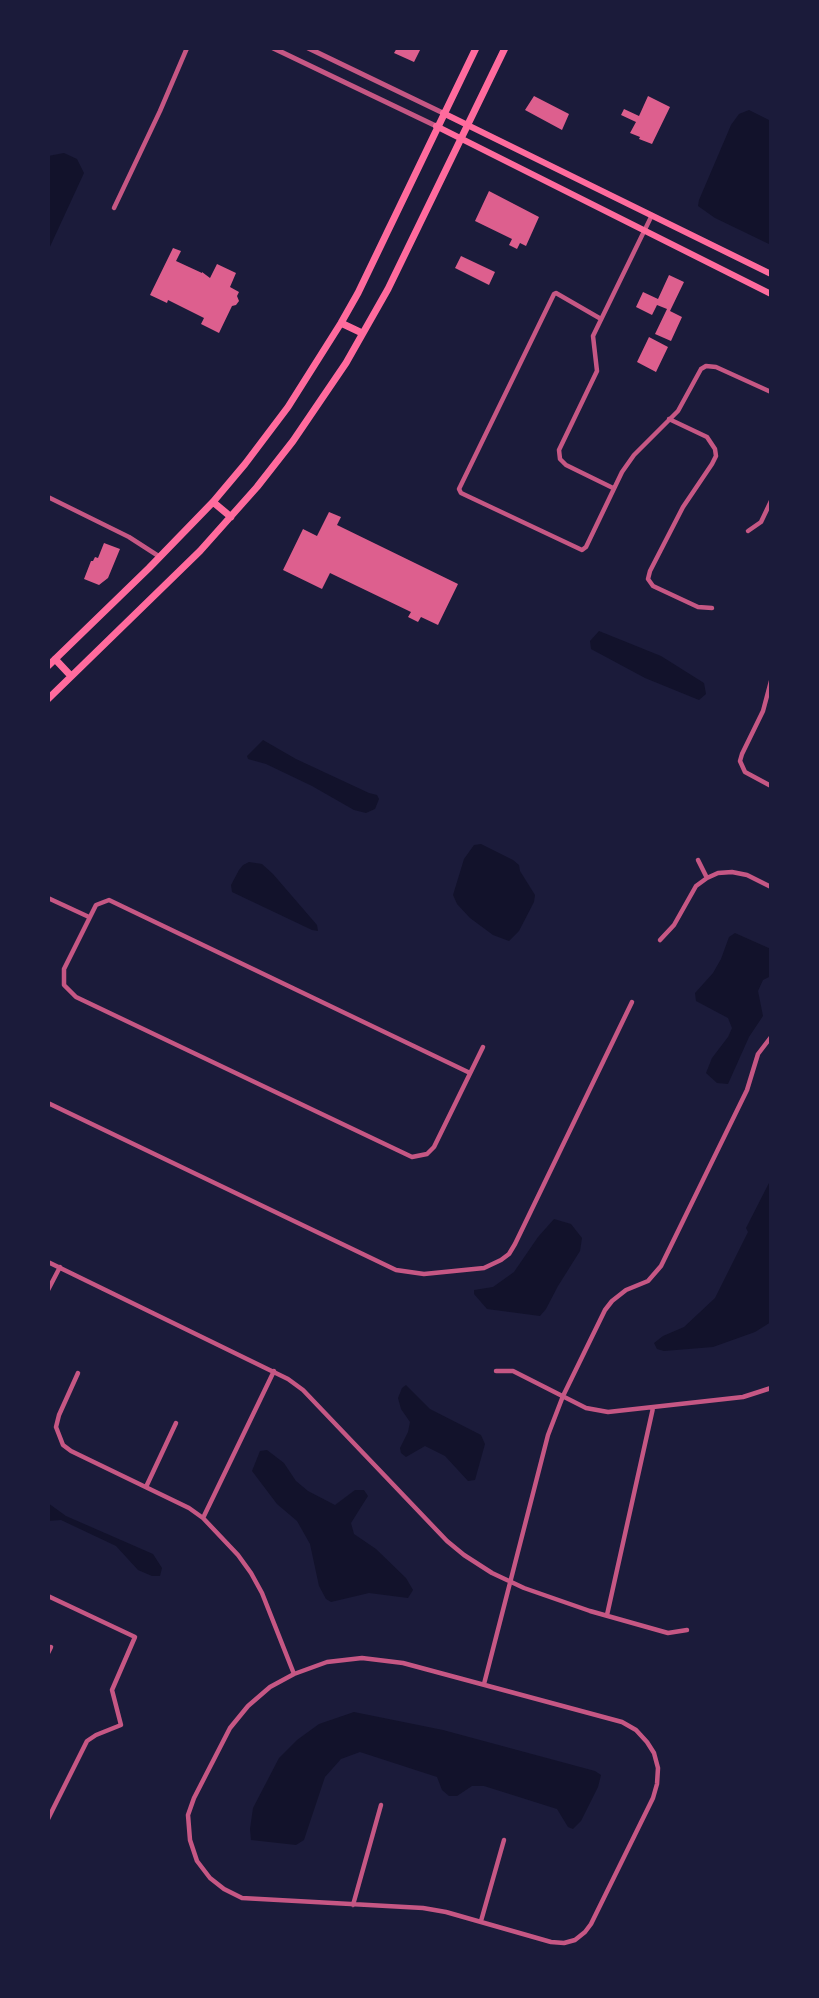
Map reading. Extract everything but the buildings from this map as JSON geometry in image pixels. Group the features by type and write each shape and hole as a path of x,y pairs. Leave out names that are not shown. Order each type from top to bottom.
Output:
{"main road":[{"path":"48,666 213,502 276,424 341,323 371,266 436,126 476,48"},
{"path":"48,699 161,591 231,517 293,441 346,363 409,248 505,48"},
{"path":"443,113 771,274"},
{"path":"436,126 771,294"},
{"path":"341,323 362,333"},
{"path":"213,502 231,517"},
{"path":"55,659 72,676"}],"street":[{"path":"114,208 187,48"},
{"path":"273,48 436,126"},
{"path":"308,48 443,113"},
{"path":"613,488 566,465 560,459 559,450 597,371 593,336 652,215"},
{"path":"601,319 556,293 554,294 459,489 461,493 582,550 613,488 634,455 678,411 701,369 706,366 716,367 771,392"},
{"path":"669,419 707,437 715,449 716,456 683,507 648,579 653,586 698,607 712,608"},
{"path":"48,498 129,537 160,557"},
{"path":"748,531 761,522 771,501"},
{"path":"771,681 763,711 740,761 745,772 771,786"},
{"path":"698,860 707,878"},
{"path":"660,939 674,925 696,886 707,878 718,873 747,875 771,887"},
{"path":"48,898 89,917"},
{"path":"470,1072 109,900 99,902 89,917 64,969 64,985 76,996 405,1155 427,1154 434,1147 483,1047"},
{"path":"48,1103 396,1270 424,1274 466,1270 493,1265 509,1254 632,1002"},
{"path":"484,1684 548,1435 563,1396 605,1310 620,1294 648,1281 662,1266 747,1090 758,1054 771,1037"},
{"path":"48,1262 274,1371 303,1390 447,1541 492,1573 525,1588 668,1633 687,1629"},
{"path":"48,1290 60,1268"},
{"path":"203,1518 274,1371"},
{"path":"496,1371 513,1371 586,1408 599,1411 653,1408 743,1397 771,1388"},
{"path":"78,1373 56,1427 63,1445 71,1452 189,1508 203,1518 238,1555 251,1573 294,1674"},
{"path":"607,1615 653,1408"},
{"path":"146,1487 176,1423"},
{"path":"48,1596 135,1637 112,1690 121,1725 87,1741 48,1819"},
{"path":"48,1653 51,1647"},
{"path":"362,1658 404,1664 622,1722 636,1730 654,1754 658,1768 657,1784 653,1798 591,1924 575,1940 551,1942 446,1912 423,1908 242,1898 224,1889 210,1878 197,1861 190,1840 188,1815 198,1788 230,1728 248,1706 270,1687 294,1674 327,1662 362,1658"},
{"path":"353,1905 381,1805"},
{"path":"481,1922 504,1840"}],"shaded area":[{"path":"749,110 771,121 771,245 715,218 698,206 731,125 739,114"},
{"path":"64,153 77,159 84,173 48,251 48,156"},
{"path":"599,631 661,656 704,683 706,694 699,700 645,678 591,649 590,641"},
{"path":"263,740 296,759 377,795 379,799 375,809 366,813 354,810 312,786 266,764 248,759 247,756"},
{"path":"481,844 519,865 520,871 535,895 534,902 519,931 509,941 493,935 470,918 457,904 453,895 464,859 474,845"},
{"path":"249,862 262,864 273,874 317,925 318,931 232,892 231,885 239,870"},
{"path":"735,933 771,949 771,976 763,980 758,991 763,1016 749,1037 728,1084 717,1083 706,1073 712,1058 732,1028 728,1018 696,1001 695,993 713,973 729,937"},
{"path":"771,1179 771,1322 755,1332 713,1347 664,1351 657,1349 654,1343 663,1336 684,1327 715,1298"},
{"path":"554,1219 571,1224 582,1238 580,1251 546,1309 540,1316 487,1309 474,1294 474,1290 493,1287 514,1272 538,1237"},
{"path":"406,1385 430,1409 481,1435 485,1444 475,1480 468,1481 445,1456 425,1446 406,1457 401,1453 400,1448 410,1422 401,1409 398,1398 402,1388"},
{"path":"267,1450 284,1463 296,1481 308,1491 335,1505 355,1490 364,1490 368,1496 351,1523 354,1534 376,1549 406,1578 413,1590 408,1598 369,1593 331,1602 326,1599 319,1586 310,1544 297,1521 277,1504 252,1471 260,1451"},
{"path":"48,1503 66,1516 153,1554 162,1568 160,1576 152,1576 138,1570 116,1546 61,1520 48,1521"},
{"path":"354,1712 443,1730 595,1771 601,1775 598,1787 581,1821 573,1829 568,1827 557,1809 484,1786 472,1786 457,1796 449,1796 442,1790 437,1777 360,1752 341,1759 325,1777 304,1840 296,1845 251,1840 253,1808 279,1758 297,1740 319,1724"}]}
